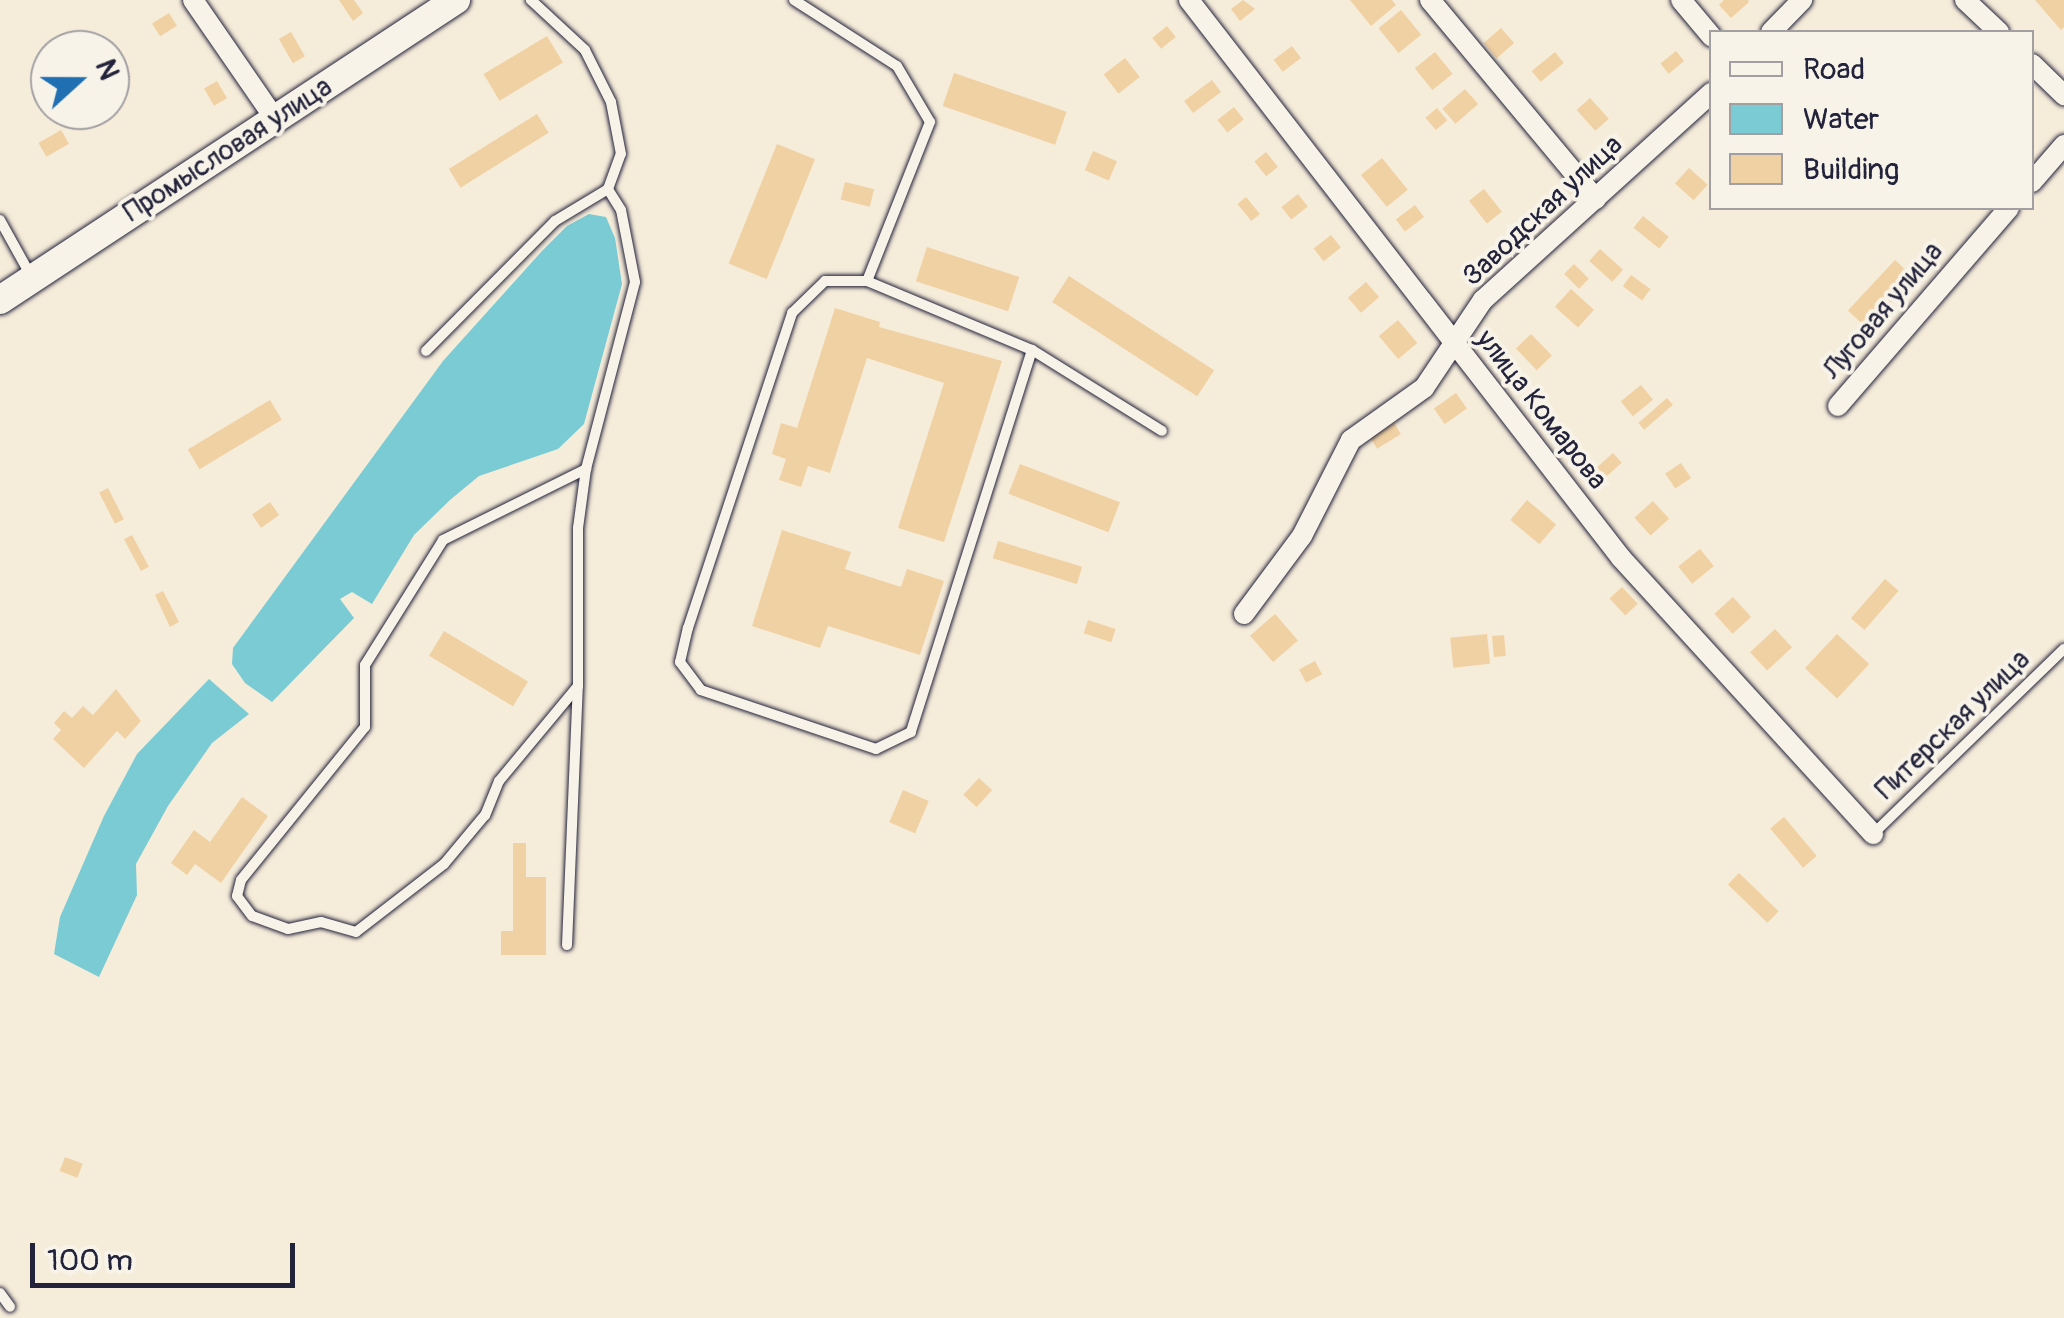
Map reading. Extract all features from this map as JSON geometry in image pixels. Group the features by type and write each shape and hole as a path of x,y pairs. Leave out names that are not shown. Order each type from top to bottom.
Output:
{"main road":[{"name":"Промысловая улица","path":"0,300 456,0"}],"street":[{"path":"193,0 275,119"},
{"name":"улица Комарова","path":"1190,0 1621,558 1873,834"},
{"path":"1430,0 1596,199"},
{"path":"1682,0 1709,34"},
{"path":"1773,30 1802,0"},
{"path":"1965,0 1997,30"},
{"path":"2034,66 2064,95"},
{"name":"Заводская улица","path":"1244,614 1302,536 1351,440 1424,388 1452,340 1483,300 1709,95"},
{"path":"2034,180 2064,145"},
{"name":"Луговая улица","path":"1838,406 2007,210"}],"lane":[{"path":"426,351 554,221 608,189 621,154 611,102 584,50 532,0"},
{"path":"794,0 897,66 930,122 867,280"},
{"path":"567,945 578,686 578,528 586,469 635,282 621,210 608,189"},
{"path":"0,220 33,279"},
{"path":"1032,350 911,732 876,749 701,690 680,662 688,628 792,313 825,281 867,280 1032,350 1162,432"},
{"path":"578,686 499,781 485,814 444,864 356,932 321,922 288,930 252,916 237,896 241,880 365,727 364,665 442,540 586,469"},
{"name":"Питерская улица","path":"1873,834 2064,648"},
{"path":"0,1293 10,1307"}],"water":[{"path":"589,214 606,217 615,238 622,284 584,424 558,449 479,476 450,500 414,535 372,604 352,592 340,599 354,618 272,702 245,683 232,664 233,648 443,361 542,251 567,226"},
{"path":"209,679 249,714 212,743 168,806 136,864 137,895 99,977 54,954 60,917 104,816 137,754"}],"building":[{"path":"339,0 354,0 363,13 353,21"},
{"path":"1243,0 1255,9 1240,21 1231,9"},
{"path":"1350,0 1392,0 1396,5 1371,26"},
{"path":"1724,0 1749,2 1731,18 1719,5"},
{"path":"2035,0 2064,0 2061,30"},
{"path":"1401,10 1421,35 1399,53 1378,28"},
{"path":"169,13 177,26 160,36 152,24"},
{"path":"1167,26 1176,37 1161,49 1152,38"},
{"path":"1501,28 1514,43 1497,58 1484,43"},
{"path":"291,32 305,56 293,63 279,39"},
{"path":"547,36 563,63 500,101 484,74"},
{"path":"1292,46 1301,58 1283,72 1274,60"},
{"path":"1676,51 1684,61 1669,74 1660,64"},
{"path":"1435,52 1453,74 1432,90 1415,68"},
{"path":"1555,52 1564,63 1540,82 1532,71"},
{"path":"1125,58 1140,77 1118,94 1104,75"},
{"path":"954,73 1067,112 1055,145 943,106"},
{"path":"1212,80 1221,92 1193,113 1184,101"},
{"path":"217,81 227,98 214,106 204,88"},
{"path":"1465,89 1478,104 1455,124 1442,109"},
{"path":"1590,98 1609,119 1595,131 1577,110"},
{"path":"1234,107 1244,120 1227,133 1217,120"},
{"path":"1437,108 1447,120 1436,130 1426,118"},
{"path":"537,114 549,133 460,188 449,169"},
{"path":"61,130 69,144 46,157 38,143"},
{"path":"777,144 815,159 767,279 729,264"},
{"path":"1093,151 1117,161 1109,180 1085,170"},
{"path":"1266,152 1278,167 1266,176 1254,161"},
{"path":"1382,158 1408,190 1387,207 1361,175"},
{"path":"1689,168 1708,185 1694,200 1675,184"},
{"path":"845,182 874,189 870,207 841,199"},
{"path":"1484,189 1502,212 1487,224 1469,201"},
{"path":"1298,194 1308,207 1291,220 1281,207"},
{"path":"1246,197 1260,214 1251,221 1237,204"},
{"path":"1415,205 1424,217 1405,231 1396,219"},
{"path":"1643,216 1669,237 1659,248 1634,228"},
{"path":"1331,235 1341,248 1324,261 1314,249"},
{"path":"927,247 1019,277 1008,311 916,281"},
{"path":"1600,249 1623,270 1612,282 1589,261"},
{"path":"1895,260 1914,278 1867,328 1848,310"},
{"path":"1574,264 1589,279 1579,289 1564,274"},
{"path":"1631,275 1650,289 1642,300 1623,286"},
{"path":"1069,276 1214,370 1197,396 1052,302"},
{"path":"1366,282 1379,297 1361,313 1348,298"},
{"path":"1571,289 1594,310 1578,328 1555,307"},
{"path":"835,308 880,322 879,327 1002,361 944,542 898,528 944,383 867,358 830,473 808,466 801,487 779,480 786,459 772,454 781,423 797,428"},
{"path":"1398,320 1417,343 1398,359 1379,336"},
{"path":"1531,334 1552,356 1537,370 1516,349"},
{"path":"1641,385 1653,400 1633,416 1621,401"},
{"path":"1456,393 1467,409 1445,424 1434,408"},
{"path":"1667,398 1673,405 1644,430 1638,423"},
{"path":"270,400 282,420 200,469 188,449"},
{"path":"1394,423 1401,434 1377,449 1370,438"},
{"path":"1613,453 1622,463 1599,483 1591,473"},
{"path":"1681,463 1691,478 1675,489 1665,474"},
{"path":"1020,464 1120,502 1108,532 1009,494"},
{"path":"108,488 124,519 115,524 99,493"},
{"path":"1527,500 1556,524 1539,544 1510,520"},
{"path":"1653,501 1669,519 1650,536 1634,518"},
{"path":"270,502 279,515 261,528 252,515"},
{"path":"782,530 851,552 845,569 901,587 907,569 944,581 920,655 828,626 820,648 752,626"},
{"path":"132,535 149,567 141,571 124,539"},
{"path":"998,541 1082,567 1077,584 993,558"},
{"path":"1700,549 1714,566 1692,584 1678,567"},
{"path":"1885,579 1899,591 1864,630 1851,618"},
{"path":"1622,587 1638,604 1625,615 1610,599"},
{"path":"163,591 179,622 170,627 155,595"},
{"path":"1733,597 1751,617 1732,634 1714,614"},
{"path":"1275,614 1298,640 1273,662 1250,636"},
{"path":"1088,620 1116,629 1111,642 1084,633"},
{"path":"1775,629 1792,647 1767,670 1750,652"},
{"path":"444,631 528,681 513,706 429,656"},
{"path":"1487,634 1490,664 1453,668 1450,638"},
{"path":"1837,634 1869,664 1837,698 1805,668"},
{"path":"1504,635 1506,656 1494,657 1492,636"},
{"path":"1315,661 1322,674 1306,683 1299,669"},
{"path":"116,689 141,721 125,739 117,731 84,768 53,739 61,730 54,723 64,711 72,718 83,706 93,715"},
{"path":"979,778 992,790 976,807 963,795"},
{"path":"903,790 929,801 915,833 889,822"},
{"path":"242,797 268,816 221,883 195,864 187,875 171,863 194,830 210,842"},
{"path":"1784,817 1817,856 1803,868 1770,829"},
{"path":"513,843 526,843 526,877 546,877 546,955 501,955 501,931 513,931"},
{"path":"1739,873 1779,911 1767,923 1728,885"},
{"path":"65,1157 83,1164 77,1178 60,1171"}]}
